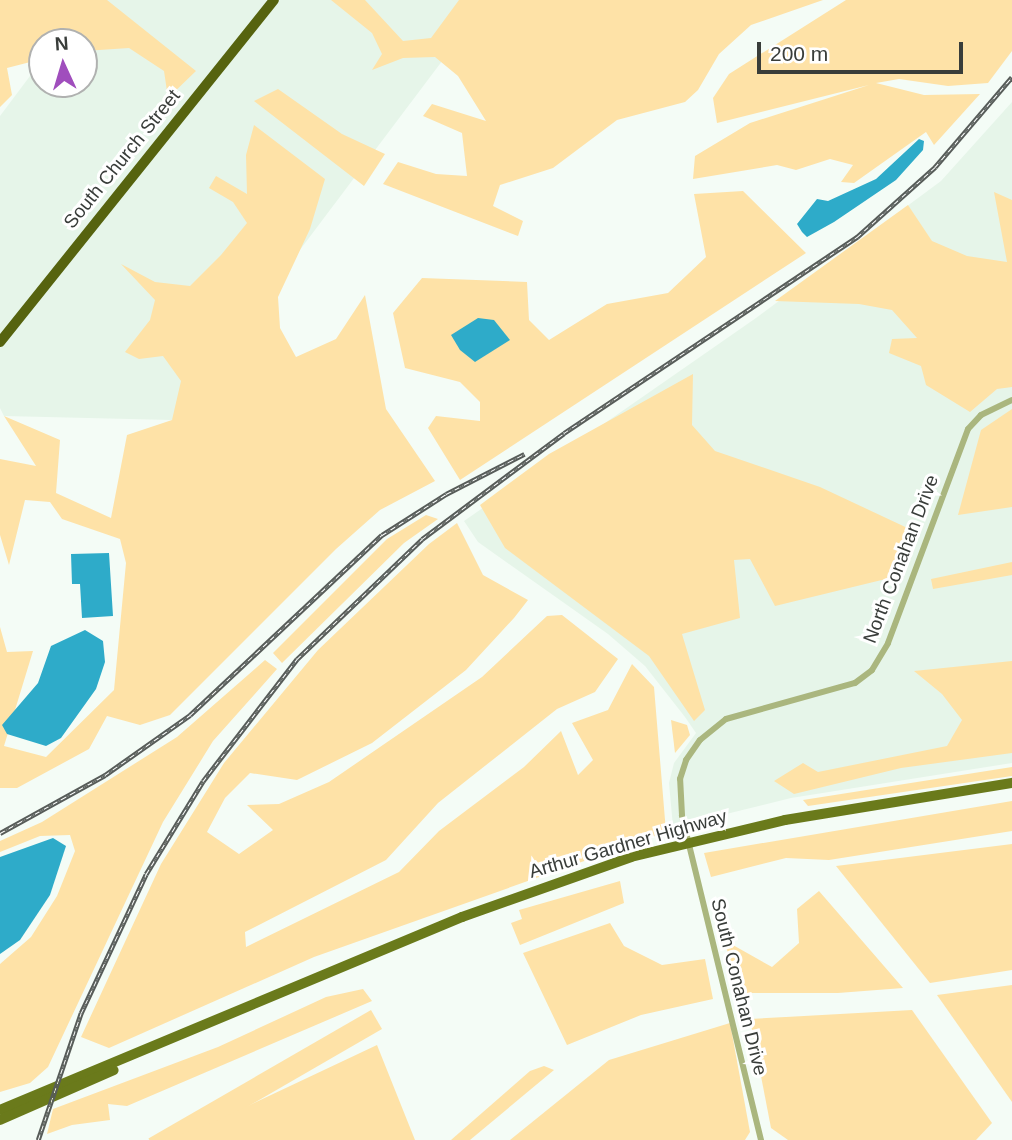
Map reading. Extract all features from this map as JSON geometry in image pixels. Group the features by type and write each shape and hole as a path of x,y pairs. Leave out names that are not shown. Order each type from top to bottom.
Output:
{"highway":[{"name":"South Church Street","path":"0,342 274,0"}],"main road":[{"name":"Arthur Gardner Highway","path":"0,1110 509,898 688,841 893,800 1012,783"},
{"name":"Arthur Gardner Highway","path":"0,1120 270,998"}],"street":[{"name":"North Conahan Drive","path":"688,841 680,779 686,760 700,740 726,719 855,683 872,670 888,643 968,429 981,415 1012,400"},
{"name":"South Conahan Drive","path":"688,841 761,1140"}],"shaded area":[{"path":"0,0 107,0 196,71 168,98 164,71 129,48 98,50 98,28 28,28 28,63 7,68 12,95 0,107"},
{"path":"94,0 488,0 172,420 4,416 0,408 0,116 28,79 28,98 98,98 98,28 87,28"},
{"path":"331,0 365,0 403,41 431,38 459,0 823,0 751,25 719,54 698,90 685,102 617,120 553,168 500,185 493,206 523,221 518,236 383,184 398,162 436,174 467,176 462,133 423,116 432,104 486,121 458,76 435,57 403,58 372,70 382,54 372,33"},
{"path":"846,0 1012,0 1012,51 988,83 948,86 899,79 876,83 924,95 980,94 934,145 926,132 854,183 841,182 853,165 830,159 796,170 777,165 693,179 695,156 750,123 869,85 717,123 713,98 729,74"},
{"path":"278,89 342,134 385,154 364,186 254,101"},
{"path":"1012,102 1012,763 791,798 673,827 669,783 674,763 696,733 645,666 608,634 478,542 464,521 756,318 941,181"},
{"path":"254,125 325,179 310,229 278,297 280,328 296,357 336,339 365,295 386,409 435,481 380,510 336,549 170,715 140,725 107,716 89,749 17,788 0,788 0,627 7,652 33,651 4,746 46,757 114,690 126,563 120,539 62,519 50,502 25,500 9,565 0,535 0,459 36,466 4,416 60,440 56,493 111,518 127,435 172,420 181,381 163,356 139,359 125,352 150,320 155,300 121,264 155,282 190,286 221,255 247,223 233,202 209,188 216,176 247,194 246,155"},
{"path":"743,191 806,253 460,480 428,428 436,416 480,421 480,402 460,382 405,368 393,313 422,278 527,282 529,320 549,340 607,304 668,293 706,257 694,194"},
{"path":"994,192 1012,200 1012,387 997,389 970,412 926,385 921,366 889,353 892,339 917,338 892,310 859,304 775,301 908,205 932,241 967,256 1007,262"},
{"path":"693,374 692,425 715,451 820,487 916,532 894,577 775,606 750,559 734,560 740,618 682,634 705,710 694,721 649,656 505,548 480,505 549,454"},
{"path":"1012,409 1012,507 958,515 981,430"},
{"path":"426,515 438,519 404,543 282,663 273,653 387,539"},
{"path":"457,523 483,575 528,600 514,618 466,670 372,743 297,780 250,773 225,798 207,832 239,854 273,830 247,805 279,804 329,782 482,677 547,616 562,615 618,659 595,692 557,709 438,803 386,860 245,932 246,947 399,872 439,831 524,767 561,731 578,775 593,760 572,723 608,710 632,664 654,687 666,832 314,957 109,1048 81,1037 161,864 224,763 318,650 429,544"},
{"path":"1012,562 1012,575 933,589 931,579"},
{"path":"265,660 277,669 213,741 163,822 48,1067 30,1083 0,1092 0,964 31,937 57,896 75,851 70,835 40,836 0,852 0,841 42,822 177,737"},
{"path":"1012,661 1012,753 901,768 794,794 774,781 803,763 818,772 947,746 962,720 942,694 914,671"},
{"path":"671,720 687,725 690,735 675,753"},
{"path":"1012,767 1012,776 808,806 803,800"},
{"path":"1012,801 1012,831 829,860 786,858 711,877 704,853"},
{"path":"1012,844 1012,970 930,983 836,866"},
{"path":"620,881 624,903 520,945 511,923 522,919 519,910"},
{"path":"819,891 903,988 838,993 740,993 724,940 772,967 799,943 797,909"},
{"path":"610,923 624,946 662,965 705,959 713,999 641,1015 567,1045 523,953"},
{"path":"1012,985 1012,1102 937,995"},
{"path":"363,989 372,1001 127,1106 108,1104 110,1120 72,1125 47,1134 53,1109 218,1047 326,997"},
{"path":"371,1010 382,1029 190,1140 148,1138"},
{"path":"912,1010 992,1123 976,1140 788,1140 771,1128 750,1019"},
{"path":"730,1023 750,1132 745,1140 510,1140 609,1060"},
{"path":"377,1045 415,1140 165,1140 207,1125"},
{"path":"544,1066 554,1070 470,1140 451,1140 530,1071"}],"water":[{"path":"919,139 924,141 923,150 896,180 807,237 802,232 797,224 817,199 828,201 876,179"},
{"path":"478,318 494,320 510,340 475,362 460,350 451,335"},
{"path":"109,553 113,616 82,618 80,584 72,584 71,554"},
{"path":"85,630 103,641 105,662 96,689 61,738 46,746 7,734 2,725 38,683 51,646"},
{"path":"53,838 66,846 50,895 20,940 0,954 0,857"}],"railway":[{"path":"38,1140 81,1013 146,874 203,781 297,659 422,539 564,433 857,237 935,167 1012,77"},
{"path":"0,833 105,775 190,715 382,535 446,494 524,454"}]}
